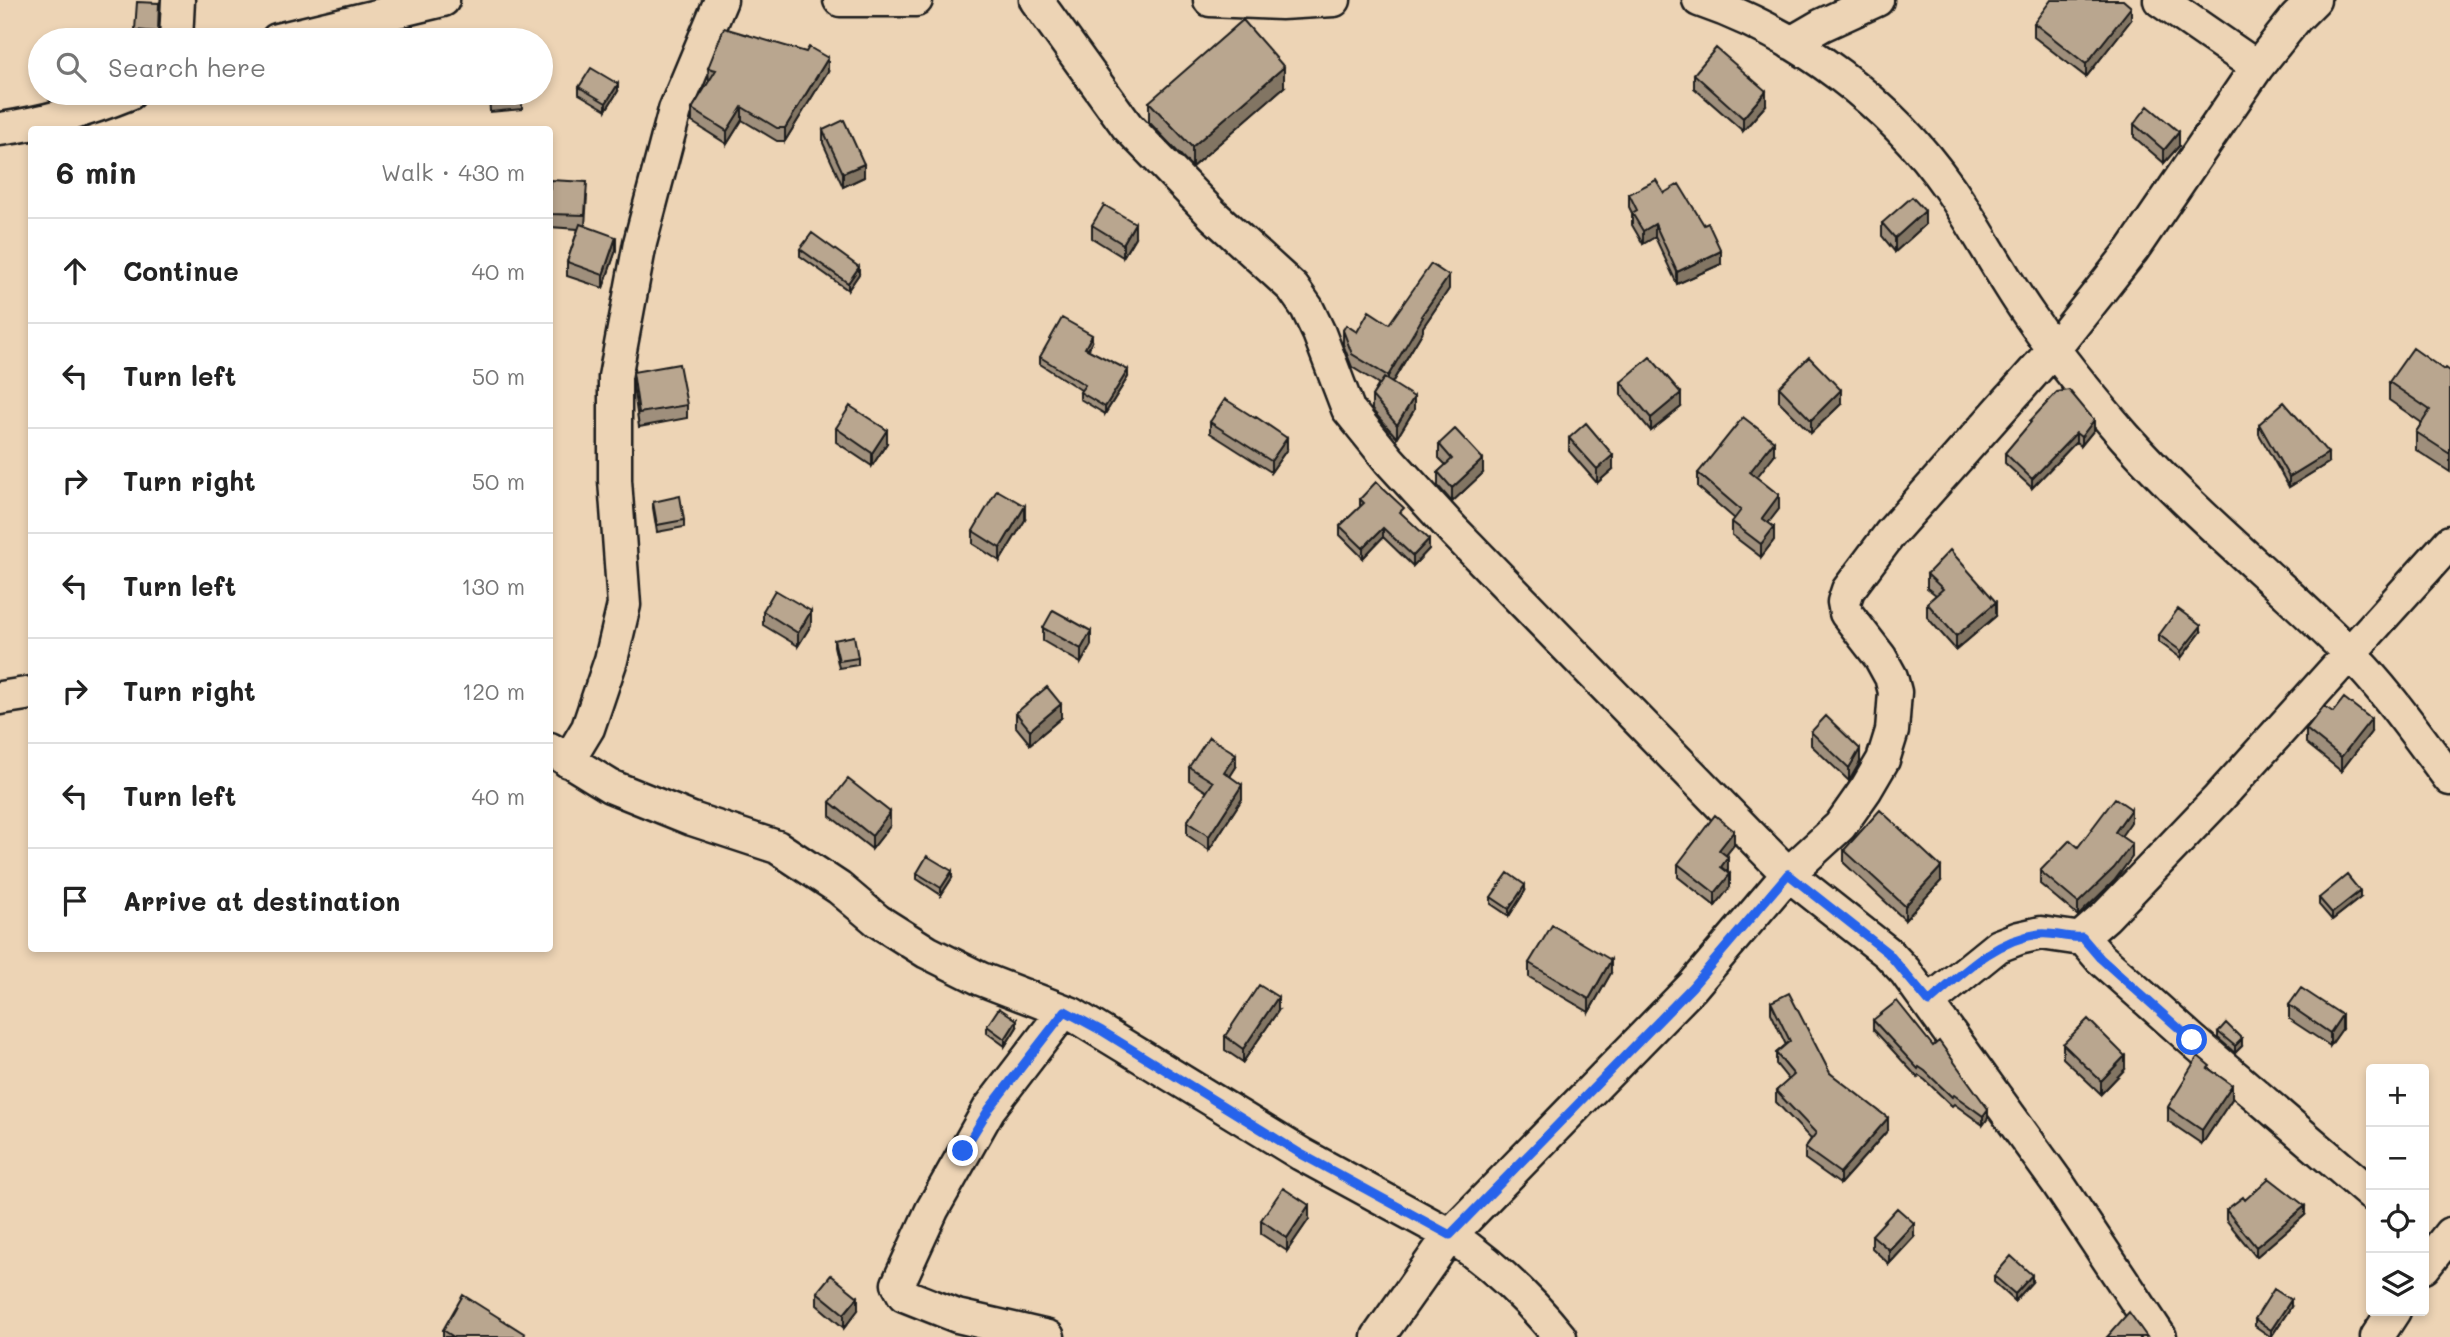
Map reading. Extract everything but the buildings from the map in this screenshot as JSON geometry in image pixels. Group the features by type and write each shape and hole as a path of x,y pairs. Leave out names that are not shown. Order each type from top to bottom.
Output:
{"street":[{"path":"177,28 178,0"},
{"path":"327,28 443,0"},
{"path":"721,0 675,110 640,243 615,377 615,480 624,604 611,660 588,728 559,755 610,786 692,819 777,847 832,883 878,921 926,952 981,979 1065,1011 1102,1031 1301,1154 1473,1250 1532,1303 1560,1337"},
{"path":"840,0 916,0"},
{"path":"1036,0 1127,126 1213,215 1293,288 1307,307 1319,333 1348,409 1389,460 1463,540 1788,874 1888,953 1929,1002 2057,1182 2160,1337"},
{"path":"1210,0 1281,3 1334,0"},
{"path":"1699,0 1761,26 1823,62 1860,91 1908,137 1950,189 2028,314 2125,437 2182,496 2349,653 2411,725 2450,779"},
{"path":"1791,43 1877,0"},
{"path":"2160,0 2257,67"},
{"path":"1378,1337 1450,1235 1692,987 1788,874 1840,826 1866,789 1882,760 1892,731 1895,692 1891,677 1880,657 1846,613 1844,602 1848,590 1890,534 2054,349 2133,249 2257,67 2314,0"},
{"path":"0,129 67,123 105,105"},
{"path":"1929,1002 1998,946 2042,933 2082,937 2106,916 2218,799 2450,542"},
{"path":"0,698 28,694"},
{"path":"2082,937 2100,958 2192,1040 2366,1190"},
{"path":"1048,1337 957,1316 904,1295 898,1284 932,1210 989,1109 1065,1011"},
{"path":"2377,1337 2391,1316"}],"route":[{"path":"963,1151 989,1109 1065,1011 1301,1154 1450,1235 1692,987 1788,874 1888,953 1929,1002 1998,946 2042,933 2056,933 2082,937 2100,958 2192,1040"}]}
